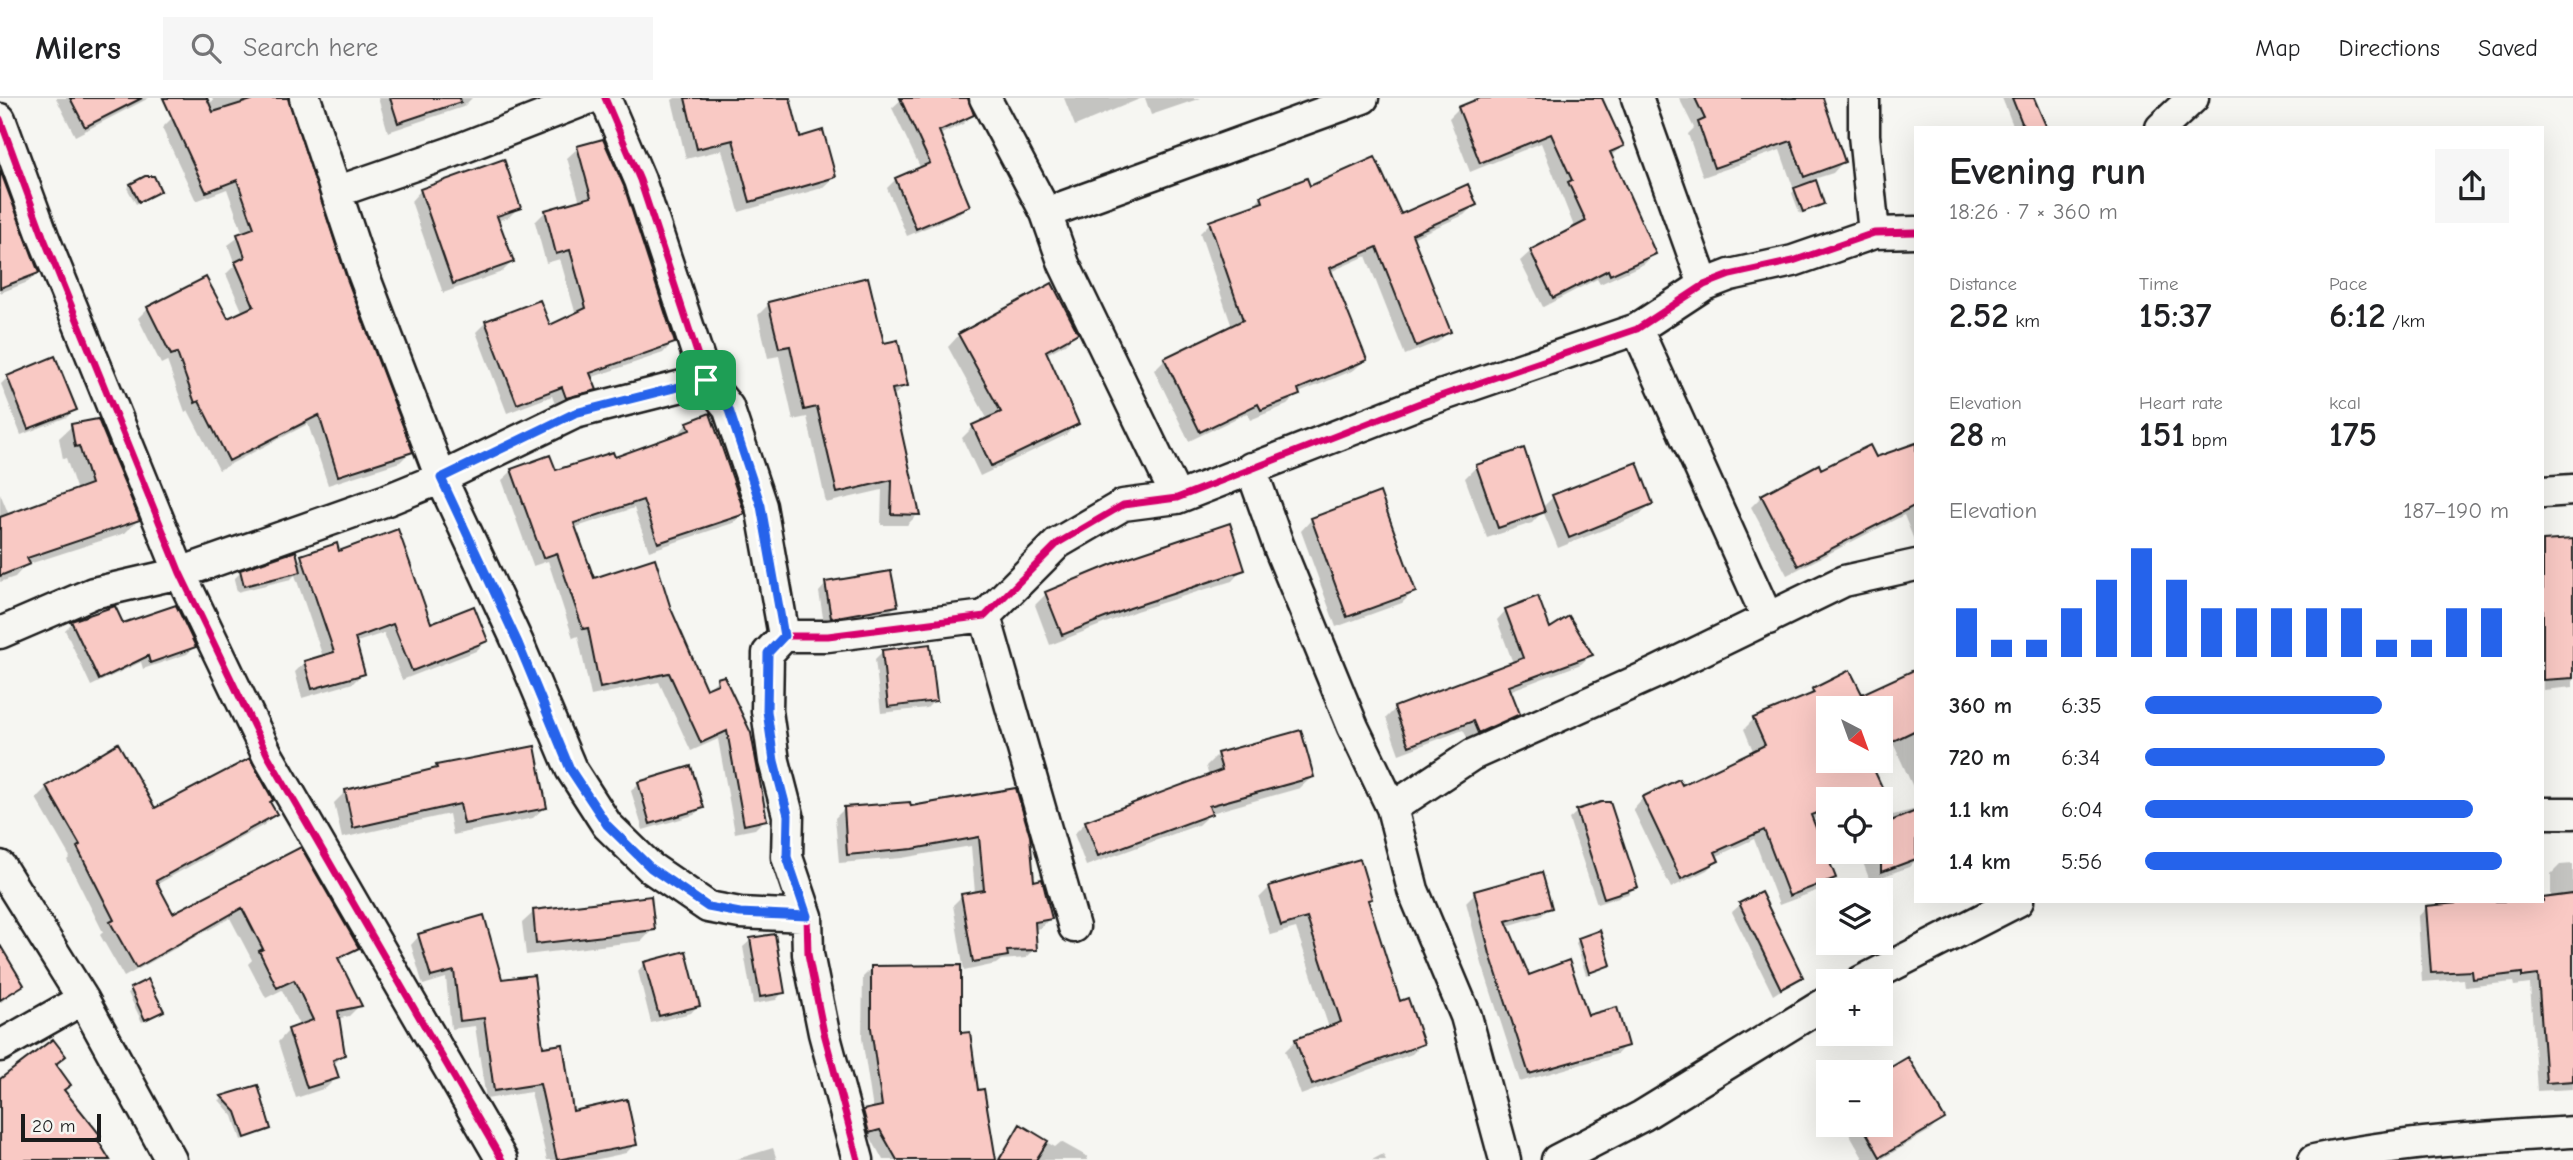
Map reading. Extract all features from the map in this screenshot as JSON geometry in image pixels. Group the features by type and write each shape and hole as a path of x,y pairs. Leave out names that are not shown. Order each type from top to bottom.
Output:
{"street":[{"path":"305,98 336,192 441,478 518,643 570,769 607,825 651,868 708,907 740,913 807,916"},
{"path":"336,192 452,152 590,98"},
{"path":"605,98 640,180 706,380 728,407 761,506 784,636"},
{"path":"985,98 1046,212 1064,264 1177,498"},
{"path":"1046,212 1299,109 1363,98"},
{"path":"1637,98 1704,285"},
{"path":"1864,98 1864,135 1874,233"},
{"path":"2163,126 2193,98"},
{"path":"0,119 43,236 180,573 268,756 502,1160"},
{"path":"858,1160 824,1033 808,954 807,916 787,857 788,815 774,761 767,711 768,653 784,636 828,636 985,616 1058,542 1123,505 1177,498 1420,403 1637,329 1704,285 1793,261 1874,233 1914,232"},
{"path":"1637,329 1768,619"},
{"path":"0,634 93,593 180,573 441,478 575,413 706,380"},
{"path":"1251,468 1279,547 1353,727 1392,808 1413,890 1466,1016 1505,1160"},
{"path":"2544,492 2573,490"},
{"path":"1392,808 1472,755 1768,619 1844,581 1914,565"},
{"path":"985,616 1074,927"},
{"path":"2544,813 2573,813"},
{"path":"0,866 83,999 171,1160"},
{"path":"1885,969 2014,903"},
{"path":"0,1046 83,999"},
{"path":"1557,1160 1642,1116 1816,1010"},
{"path":"2314,1160 2368,1150 2573,1132"}],"building":[{"path":"70,98 142,98 85,127"},
{"path":"163,98 207,98 213,112 258,98 288,98 347,279 413,452 338,476 319,415 229,461 199,401 195,403 177,353 171,355 147,307 206,277 228,318 254,306 235,262 245,257 237,234 254,228 237,180 206,192"},
{"path":"390,98 460,98 461,102 398,123"},
{"path":"685,98 790,98 800,137 823,130 836,177 750,202 733,140 697,149"},
{"path":"900,98 968,98 974,115 939,131 970,206 916,229 895,178 930,163"},
{"path":"1480,98 1602,98 1624,146 1610,152 1656,254 1610,275 1608,270 1553,298 1530,250 1586,221 1568,182 1572,180 1551,134 1480,163 1458,107"},
{"path":"1695,98 1823,98 1845,162 1804,177 1791,141 1714,168 1698,122 1705,119"},
{"path":"2012,98 2034,98 2046,126 2023,126"},
{"path":"603,139 624,186 675,343 590,373 597,390 566,398 562,387 517,404 485,321 540,300 550,325 586,308 570,250 556,254 545,210 591,197 577,146"},
{"path":"1375,157 1401,214 1468,184 1477,205 1412,234 1451,332 1416,346 1377,247 1330,268 1367,360 1298,389 1300,395 1261,410 1258,404 1200,432 1164,358 1243,320 1209,221 1263,202 1261,196 1307,178 1310,186"},
{"path":"504,159 521,208 497,216 514,262 453,284 420,189"},
{"path":"0,170 39,273 0,288"},
{"path":"145,176 154,176 161,191 139,202 130,184"},
{"path":"1816,180 1824,204 1803,212 1794,188"},
{"path":"868,277 884,343 898,340 908,386 892,389 920,515 891,514 892,480 837,493 817,407 804,410 790,346 779,348 768,302"},
{"path":"1052,283 1078,333 1046,351 1079,424 991,466 972,425 1001,412 958,334"},
{"path":"55,356 77,410 28,429 7,376"},
{"path":"710,413 745,514 658,543 643,500 574,523 594,578 655,558 671,609 706,689 718,684 717,678 724,676 751,733 767,820 744,825 727,731 701,743 669,673 600,688 588,628 583,629 557,553 543,558 511,469 550,455 556,470 613,452 615,457 690,430 687,422"},
{"path":"98,419 140,520 27,558 30,564 0,576 0,517 91,484 79,446 75,447 71,424"},
{"path":"1914,444 1914,506 1798,566 1761,495 1819,464 1821,469 1870,445 1876,457"},
{"path":"1524,448 1545,512 1498,528 1476,465"},
{"path":"1637,462 1653,504 1569,538 1552,495"},
{"path":"1380,492 1416,592 1347,617 1311,518"},
{"path":"1230,523 1245,570 1130,608 1062,635 1045,592 1129,557"},
{"path":"398,529 431,623 474,606 488,641 412,671 393,624 355,638 365,674 312,689 304,661 334,652 301,555 337,543 339,551"},
{"path":"2573,539 2573,678 2544,680 2544,541"},
{"path":"296,551 301,572 244,586 240,570"},
{"path":"891,571 898,606 831,618 825,582"},
{"path":"1538,596 1550,628 1569,616 1593,655 1509,686 1520,714 1478,733 1473,721 1409,746 1394,707 1523,658 1505,609"},
{"path":"176,605 196,647 150,663 148,656 99,680 71,621 115,606 123,623"},
{"path":"930,644 937,701 888,707 882,650"},
{"path":"1850,670 1862,694 1914,670 1914,731 1894,741 1894,696 1816,696 1816,774 1876,774 1882,787 1816,787 1816,813 1811,815 1816,828 1816,864 1830,864 1836,878 1816,878 1816,886 1789,896 1764,830 1715,852 1719,861 1681,879 1642,797 1679,779 1682,785 1765,745 1753,718 1814,693 1812,689"},
{"path":"1301,730 1314,777 1209,806 1212,814 1098,856 1085,821 1222,770 1217,753"},
{"path":"118,743 155,808 250,758 273,800 270,802 277,814 156,881 173,913 301,847 359,948 338,958 362,1006 338,1011 345,1055 333,1060 339,1078 307,1088 288,1029 313,1020 294,980 277,988 259,951 263,949 242,908 136,968 110,922 114,920 77,847 80,845 46,786"},
{"path":"535,746 547,808 464,824 460,804 353,828 345,790 437,768 436,765"},
{"path":"691,766 704,808 650,824 638,782"},
{"path":"1016,788 1030,836 1034,881 1042,879 1052,919 1035,922 1037,950 1007,951 1008,956 973,962 961,894 984,890 979,837 913,849 847,855 844,807 910,802 911,806"},
{"path":"1610,802 1638,887 1604,898 1576,810"},
{"path":"1914,812 1914,860 1881,872 1881,864 1893,864 1893,820"},
{"path":"1360,859 1372,899 1368,900 1400,1001 1408,998 1424,1044 1312,1085 1295,1039 1341,1022 1307,918 1281,926 1269,886"},
{"path":"1542,872 1552,908 1506,921 1529,975 1569,960 1588,1015 1617,1007 1628,1046 1529,1074 1490,954 1474,891"},
{"path":"1761,892 1803,977 1781,989 1739,903"},
{"path":"2573,894 2573,1081 2546,1083 2538,975 2522,977 2522,973 2473,979 2472,971 2431,973 2426,906 2457,903 2544,903 2544,898"},
{"path":"651,896 655,930 536,944 533,910"},
{"path":"484,915 502,979 534,975 543,1047 563,1044 573,1111 627,1099 637,1145 557,1160 540,1084 494,1091 484,1018 460,1021 454,971 431,977 418,934"},
{"path":"1600,930 1611,965 1589,973 1578,938"},
{"path":"775,934 785,993 760,997 750,938"},
{"path":"0,945 24,985 0,1000"},
{"path":"686,951 700,1006 659,1016 644,962"},
{"path":"961,965 961,1033 970,1032 978,1090 984,1089 996,1160 897,1160 880,1130 869,1133 863,1110 882,1106 871,1028 871,966"},
{"path":"148,979 164,1011 145,1020 130,988"},
{"path":"53,1039 66,1056 56,1064 71,1085 64,1090 101,1136 97,1139 110,1160 0,1160 0,1079"},
{"path":"1908,1057 1945,1119 1880,1157 1869,1137 1893,1137 1893,1066"},
{"path":"258,1085 271,1129 245,1138 236,1112 221,1096"},
{"path":"1020,1124 1048,1141 1036,1160 999,1160"}],"cycle path":[{"path":"605,98 640,180 706,380 728,407 761,506 784,636 768,653 767,711 774,761 788,815 787,857 807,916 808,954 824,1033 858,1160"},
{"path":"0,119 43,236 180,573 268,756 502,1160"},
{"path":"784,636 828,636 985,616 1058,543 1123,505 1177,498 1420,403 1637,329 1704,285 1730,275 1793,261 1874,233 1914,232"}],"route":[{"path":"706,380 728,407 761,506 784,636 768,653 767,711 774,761 788,815 787,857 807,916 740,913 708,907 651,868 607,825 570,769 518,643 441,478 575,413 706,380"}]}
